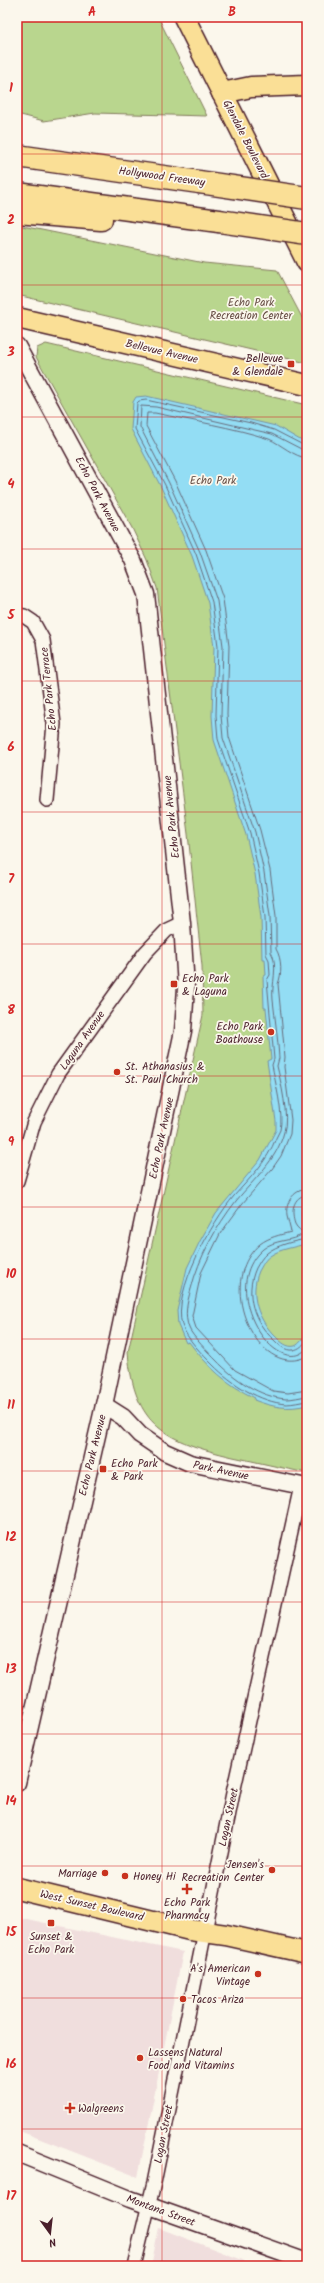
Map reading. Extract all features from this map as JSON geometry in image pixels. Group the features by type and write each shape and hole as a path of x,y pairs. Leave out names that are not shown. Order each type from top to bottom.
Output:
{"highway":[{"name":"Hollywood Freeway","path":"17,156 307,198"},
{"path":"199,182 307,188"},
{"path":"17,194 307,234"},
{"path":"17,212 112,220 219,221"}],"main road":[{"name":"Glendale Boulevard","path":"184,17 307,262"},
{"path":"222,93 251,87 307,85"},
{"name":"Bellevue Avenue","path":"17,318 307,385"},
{"name":"West Sunset Boulevard","path":"17,1888 205,1933 226,1935 307,1953"}],"street":[{"name":"Echo Park Avenue","path":"17,346 133,560 146,594 182,923 186,988 183,1031 104,1405 17,1783"},
{"name":"Echo Park Terrace","path":"17,615 24,616 33,622 43,640 54,724 47,800"},
{"name":"Laguna Avenue","path":"17,1181 34,1122 58,1074 145,953 167,930 182,923"},
{"name":"Park Avenue","path":"104,1405 123,1417 140,1435 165,1452 190,1464 304,1487"},
{"name":"Logan Street","path":"134,2266 205,1933 304,1487"},
{"name":"Montana Street","path":"17,2153 148,2206 307,2262"}],"shaded area":[{"path":"17,1917 183,1952 138,2177 17,2130"},
{"path":"159,2228 258,2266 151,2266"}],"green space":[{"path":"17,17 158,17 207,116 95,113 44,121 17,114"},
{"name":"Echo Park Recreation Center","path":"17,225 204,263 277,270 307,327 307,363 17,295"},
{"name":"Echo Park","path":"46,344 307,405 307,1473 209,1451 172,1437 158,1427 146,1414 138,1398 131,1377 128,1352 203,1015 202,966 188,834 157,588 147,560 132,528 36,357 37,348"}],"water":[{"path":"146,396 276,426 307,444 307,1203 303,1208 302,1217 307,1224 307,1243 279,1251 268,1257 259,1271 255,1289 257,1307 264,1323 282,1343 289,1346 295,1346 307,1332 307,1405 300,1407 280,1407 254,1400 255,1398 235,1387 210,1367 189,1342 186,1343 178,1325 177,1311 187,1268 216,1213 260,1160 276,1130 276,1121 267,1061 271,1059 266,1008 264,1008 263,976 266,975 265,959 262,959 261,917 255,874 246,835 214,740 212,716 214,647 208,603 192,556 161,487 131,429 133,402 136,397"}],"place":[{"name":"Bellevue & Glendale","path":"291,364"},
{"name":"Echo Park & Laguna","path":"174,984"},
{"name":"Echo Park Boathouse","path":"271,1032"},
{"name":"St. Athanasius & St. Paul Church","path":"117,1072"},
{"name":"Echo Park & Park","path":"103,1469"},
{"name":"Jensen's Recreation Center","path":"272,1870"},
{"name":"Marriage","path":"105,1873"},
{"name":"Honey Hi","path":"125,1876"},
{"name":"Echo Park Pharmacy","path":"187,1889"},
{"name":"Sunset & Echo Park","path":"51,1923"},
{"name":"A's American Vintage","path":"258,1974"},
{"name":"Tacos Ariza","path":"183,1999"},
{"name":"Lassens Natural Food and Vitamins","path":"140,2058"},
{"name":"Walgreens","path":"70,2108"}]}
